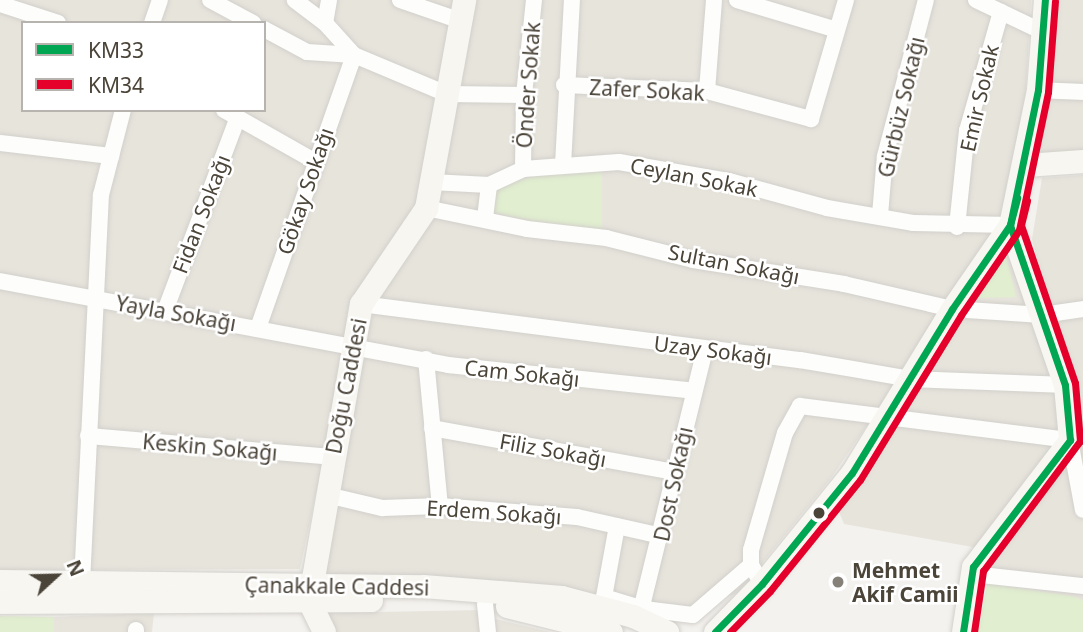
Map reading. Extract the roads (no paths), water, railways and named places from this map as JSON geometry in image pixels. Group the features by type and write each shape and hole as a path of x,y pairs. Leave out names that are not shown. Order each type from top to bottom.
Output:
{"street":[{"path":"153,21 160,0"},
{"path":"210,0 249,21"},
{"path":"295,0 325,23 354,55"},
{"path":"325,23 329,0"},
{"path":"400,0 462,11"},
{"name":"Önder Sokak","path":"523,169 524,96 534,0"},
{"path":"563,165 564,85 572,0"},
{"path":"707,92 714,0"},
{"path":"737,0 837,30"},
{"name":"Zafer Sokak","path":"564,85 707,92 811,119 846,0"},
{"name":"Gürbüz Sokağı","path":"880,215 885,156 926,0"},
{"path":"976,0 1043,32"},
{"path":"715,632 757,575 852,472 952,309 1010,225 1025,165 1038,90 1045,0"},
{"path":"0,4 52,21"},
{"name":"Doğu Caddesi","path":"310,593 361,304 426,208 462,11"},
{"name":"Emir Sokak","path":"957,227 967,131 1001,12"},
{"path":"266,30 307,52 354,55 447,94 524,96"},
{"name":"Gökay Sokağı","path":"258,328 314,161 354,55"},
{"path":"1038,90 1083,92"},
{"path":"82,582 101,195 122,112"},
{"path":"231,114 314,161"},
{"name":"Fidan Sokağı","path":"165,311 231,114"},
{"path":"0,143 111,156"},
{"path":"1025,165 1083,161"},
{"name":"Ceylan Sokak","path":"431,182 489,185 523,169 619,162 880,215 957,227 1010,225"},
{"path":"485,218 489,185"},
{"name":"Sultan Sokağı","path":"426,208 952,309 1042,315 1083,309"},
{"path":"1010,225 1065,385 1077,437 1083,510"},
{"name":"Yayla Sokağı","path":"0,281 352,345"},
{"name":"Uzay Sokağı","path":"361,304 911,379 1065,385"},
{"name":"Cam Sokağı","path":"352,345 426,359 694,391"},
{"name":"Dost Sokağı","path":"641,613 705,349"},
{"path":"426,359 440,506"},
{"path":"757,575 751,550 785,433 800,406 886,418 1077,437"},
{"name":"Filiz Sokağı","path":"432,428 674,472"},
{"name":"Keskin Sokağı","path":"88,436 332,457"},
{"path":"963,632 973,570 1077,437"},
{"name":"Erdem Sokağı","path":"327,495 382,508 440,506 577,517 661,536"},
{"path":"617,526 604,597 641,613 693,615 757,575"},
{"path":"973,570 1083,586"},
{"name":"Çanakkale Caddesi","path":"0,582 82,582 515,606 611,632"},
{"name":"Çanakkale Caddesi","path":"0,602 310,593 423,586 562,597 641,613 668,632"},
{"path":"310,593 324,632"},
{"path":"485,604 488,632"}],"place":[{"name":"Mehmet Akif Camii","path":"838,582"}]}
